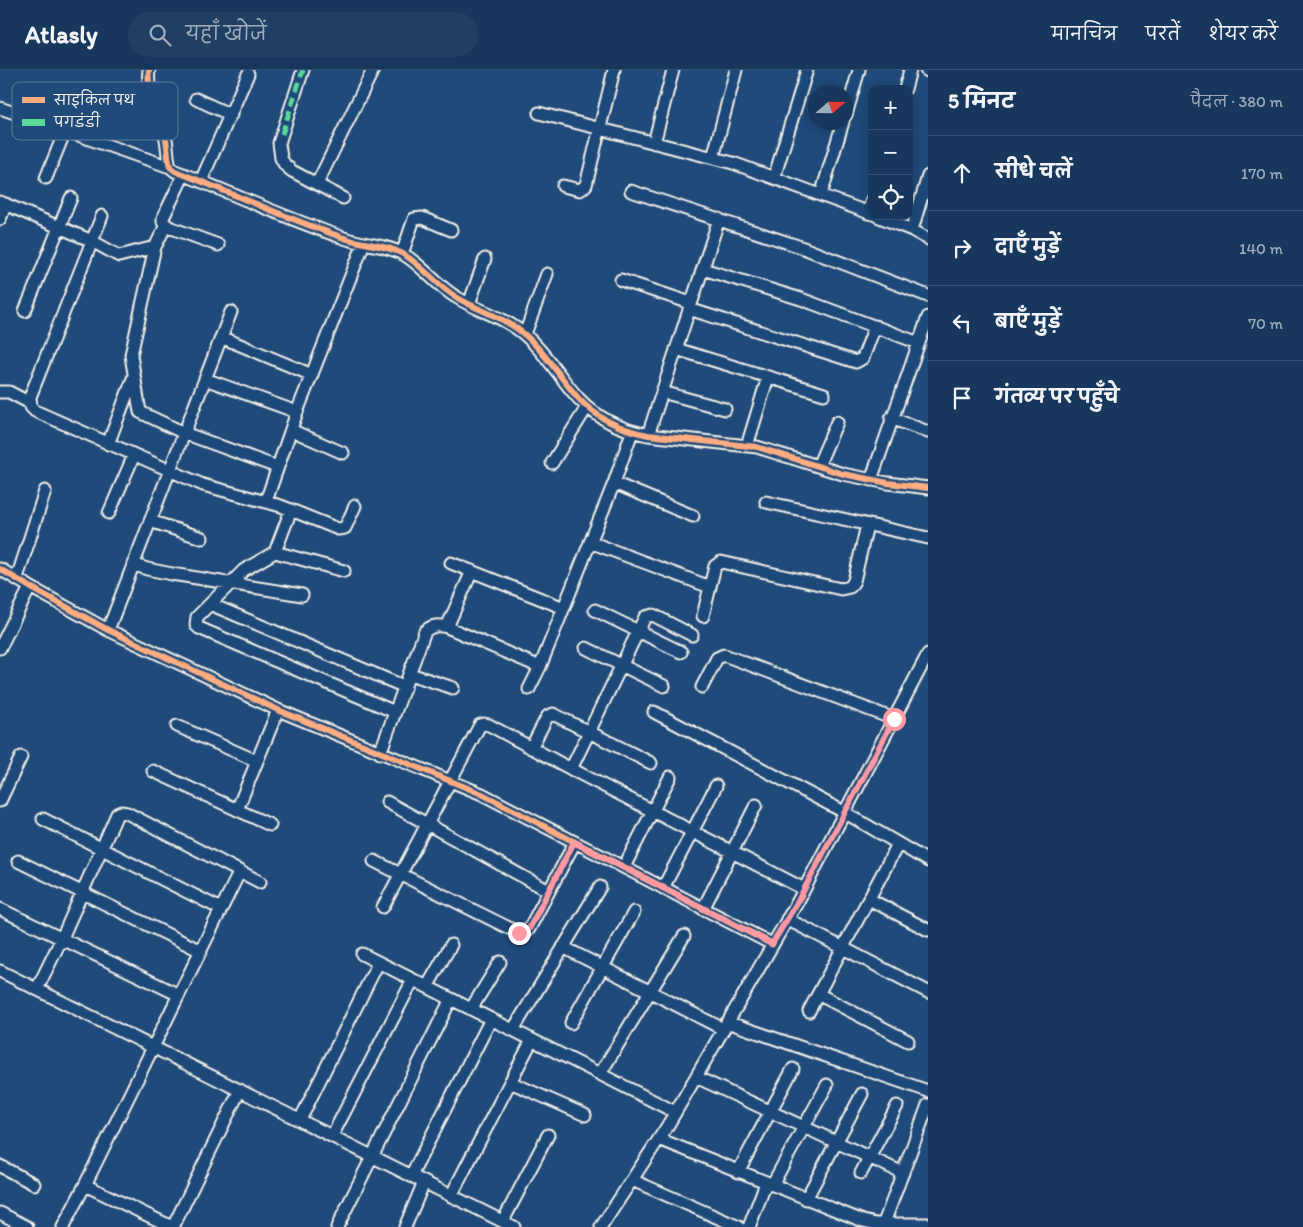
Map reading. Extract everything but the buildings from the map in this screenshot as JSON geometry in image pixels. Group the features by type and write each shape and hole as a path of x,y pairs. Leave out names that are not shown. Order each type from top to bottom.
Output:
{"street":[{"path":"303,70 279,143 280,151 285,165 292,171 343,198"},
{"path":"317,184 373,70"},
{"path":"563,186 580,190 586,185 614,70"},
{"path":"654,142 673,70"},
{"path":"713,158 736,70"},
{"path":"774,178 807,70"},
{"path":"853,91 859,70"},
{"path":"906,85 910,70"},
{"path":"201,181 248,74"},
{"path":"196,99 230,114"},
{"path":"0,108 12,112"},
{"path":"539,113 713,158 868,213"},
{"path":"821,195 841,130"},
{"path":"46,178 61,140"},
{"path":"91,140 170,167 344,238 387,248 402,254 413,261 445,290 514,326 525,334 587,407 602,418 632,432 747,446 871,480 928,488"},
{"path":"166,140 170,167"},
{"path":"184,174 163,218 166,225 218,245"},
{"path":"912,230 928,176"},
{"path":"630,191 719,219 928,296"},
{"path":"25,311 71,198"},
{"path":"0,219 3,203 92,241 119,256 155,247"},
{"path":"102,216 30,397 31,407 35,411 108,444 217,490 266,501 342,529 348,524 356,506"},
{"path":"402,254 411,222 417,217 451,230"},
{"path":"648,435 719,219"},
{"path":"887,220 928,239"},
{"path":"166,225 155,247 131,355 140,412 184,433 278,467"},
{"path":"266,501 297,412 364,244"},
{"path":"469,304 485,259"},
{"path":"703,269 801,299 919,343"},
{"path":"525,334 547,274"},
{"path":"621,280 690,306 856,362 863,358 875,326"},
{"path":"108,630 231,312"},
{"path":"871,480 891,418 928,317"},
{"path":"221,337 312,375"},
{"path":"676,349 824,394"},
{"path":"108,444 134,374"},
{"path":"747,446 768,377"},
{"path":"205,379 297,412"},
{"path":"0,392 9,392 30,402"},
{"path":"662,392 726,409"},
{"path":"552,463 587,407"},
{"path":"891,418 928,432"},
{"path":"818,466 837,422"},
{"path":"291,430 343,453"},
{"path":"530,689 614,483 632,432"},
{"path":"109,512 134,455"},
{"path":"614,483 693,516"},
{"path":"17,578 45,491"},
{"path":"766,502 928,538"},
{"path":"291,510 275,552 244,570 197,617 196,625 395,712"},
{"path":"150,521 202,538"},
{"path":"703,616 715,566 721,562 846,589 850,587 854,581 867,524"},
{"path":"590,542 710,587"},
{"path":"275,552 344,571"},
{"path":"451,563 564,608"},
{"path":"134,564 157,571 302,595"},
{"path":"0,569 108,630 278,710 482,794 772,944"},
{"path":"447,627 472,571"},
{"path":"0,648 30,587"},
{"path":"210,604 405,687"},
{"path":"595,610 681,652"},
{"path":"571,770 645,617 653,615 692,635"},
{"path":"380,753 425,631 436,625 447,627 540,666"},
{"path":"586,648 664,686"},
{"path":"601,1227 675,1112 787,919 928,654"},
{"path":"702,687 717,658 724,655 894,719"},
{"path":"410,674 452,688"},
{"path":"237,810 278,710"},
{"path":"654,712 844,812 928,861"},
{"path":"532,748 548,716 553,714 651,763"},
{"path":"383,907 477,728 484,724 490,725 571,770 804,889"},
{"path":"177,726 257,761"},
{"path":"0,801 21,757"},
{"path":"153,771 270,825"},
{"path":"624,867 670,777"},
{"path":"663,888 716,786"},
{"path":"387,802 549,891"},
{"path":"703,909 756,805"},
{"path":"36,989 62,938 118,814 121,812 127,813 260,882"},
{"path":"43,819 221,909"},
{"path":"374,861 519,933 529,929 574,842"},
{"path":"810,1011 898,844"},
{"path":"18,861 201,951"},
{"path":"63,1227 240,871"},
{"path":"513,1030 600,887"},
{"path":"869,899 928,930"},
{"path":"0,909 179,995"},
{"path":"571,1023 634,912"},
{"path":"787,919 928,992"},
{"path":"600,1074 684,936"},
{"path":"427,987 451,945"},
{"path":"563,947 725,1026 928,1091"},
{"path":"362,954 675,1112"},
{"path":"471,1009 500,962"},
{"path":"300,1120 378,963"},
{"path":"0,971 514,1227"},
{"path":"332,1136 413,980"},
{"path":"818,994 908,1041"},
{"path":"338,1227 451,999"},
{"path":"411,1176 491,1020"},
{"path":"451,1196 532,1040"},
{"path":"738,1172 793,1069"},
{"path":"696,1077 903,1173"},
{"path":"510,1082 585,1115"},
{"path":"750,1227 769,1184 827,1085"},
{"path":"85,1185 172,1227 240,1090"},
{"path":"806,1199 862,1094"},
{"path":"878,1225 903,1173 928,1105"},
{"path":"861,1173 897,1106"},
{"path":"503,1221 548,1135"},
{"path":"658,1139 851,1218 878,1225 928,1224"},
{"path":"0,1166 34,1184"},
{"path":"632,1180 739,1227"},
{"path":"405,1227 424,1182"},
{"path":"0,1213 10,1223 27,1227"}],"marked path":[{"path":"282,134 303,70"}],"cycle path":[{"path":"149,70 149,82"},
{"path":"166,140 170,167 175,171 323,231 351,240 389,248 403,254 456,297 509,323 525,335 540,350 579,399 594,412 610,422 648,435 757,447 843,474 888,483 928,488"},
{"path":"0,569 108,630 278,710 482,794 772,944"}],"route":[{"path":"519,933 529,929 574,842 772,944 798,901 894,719"}]}
